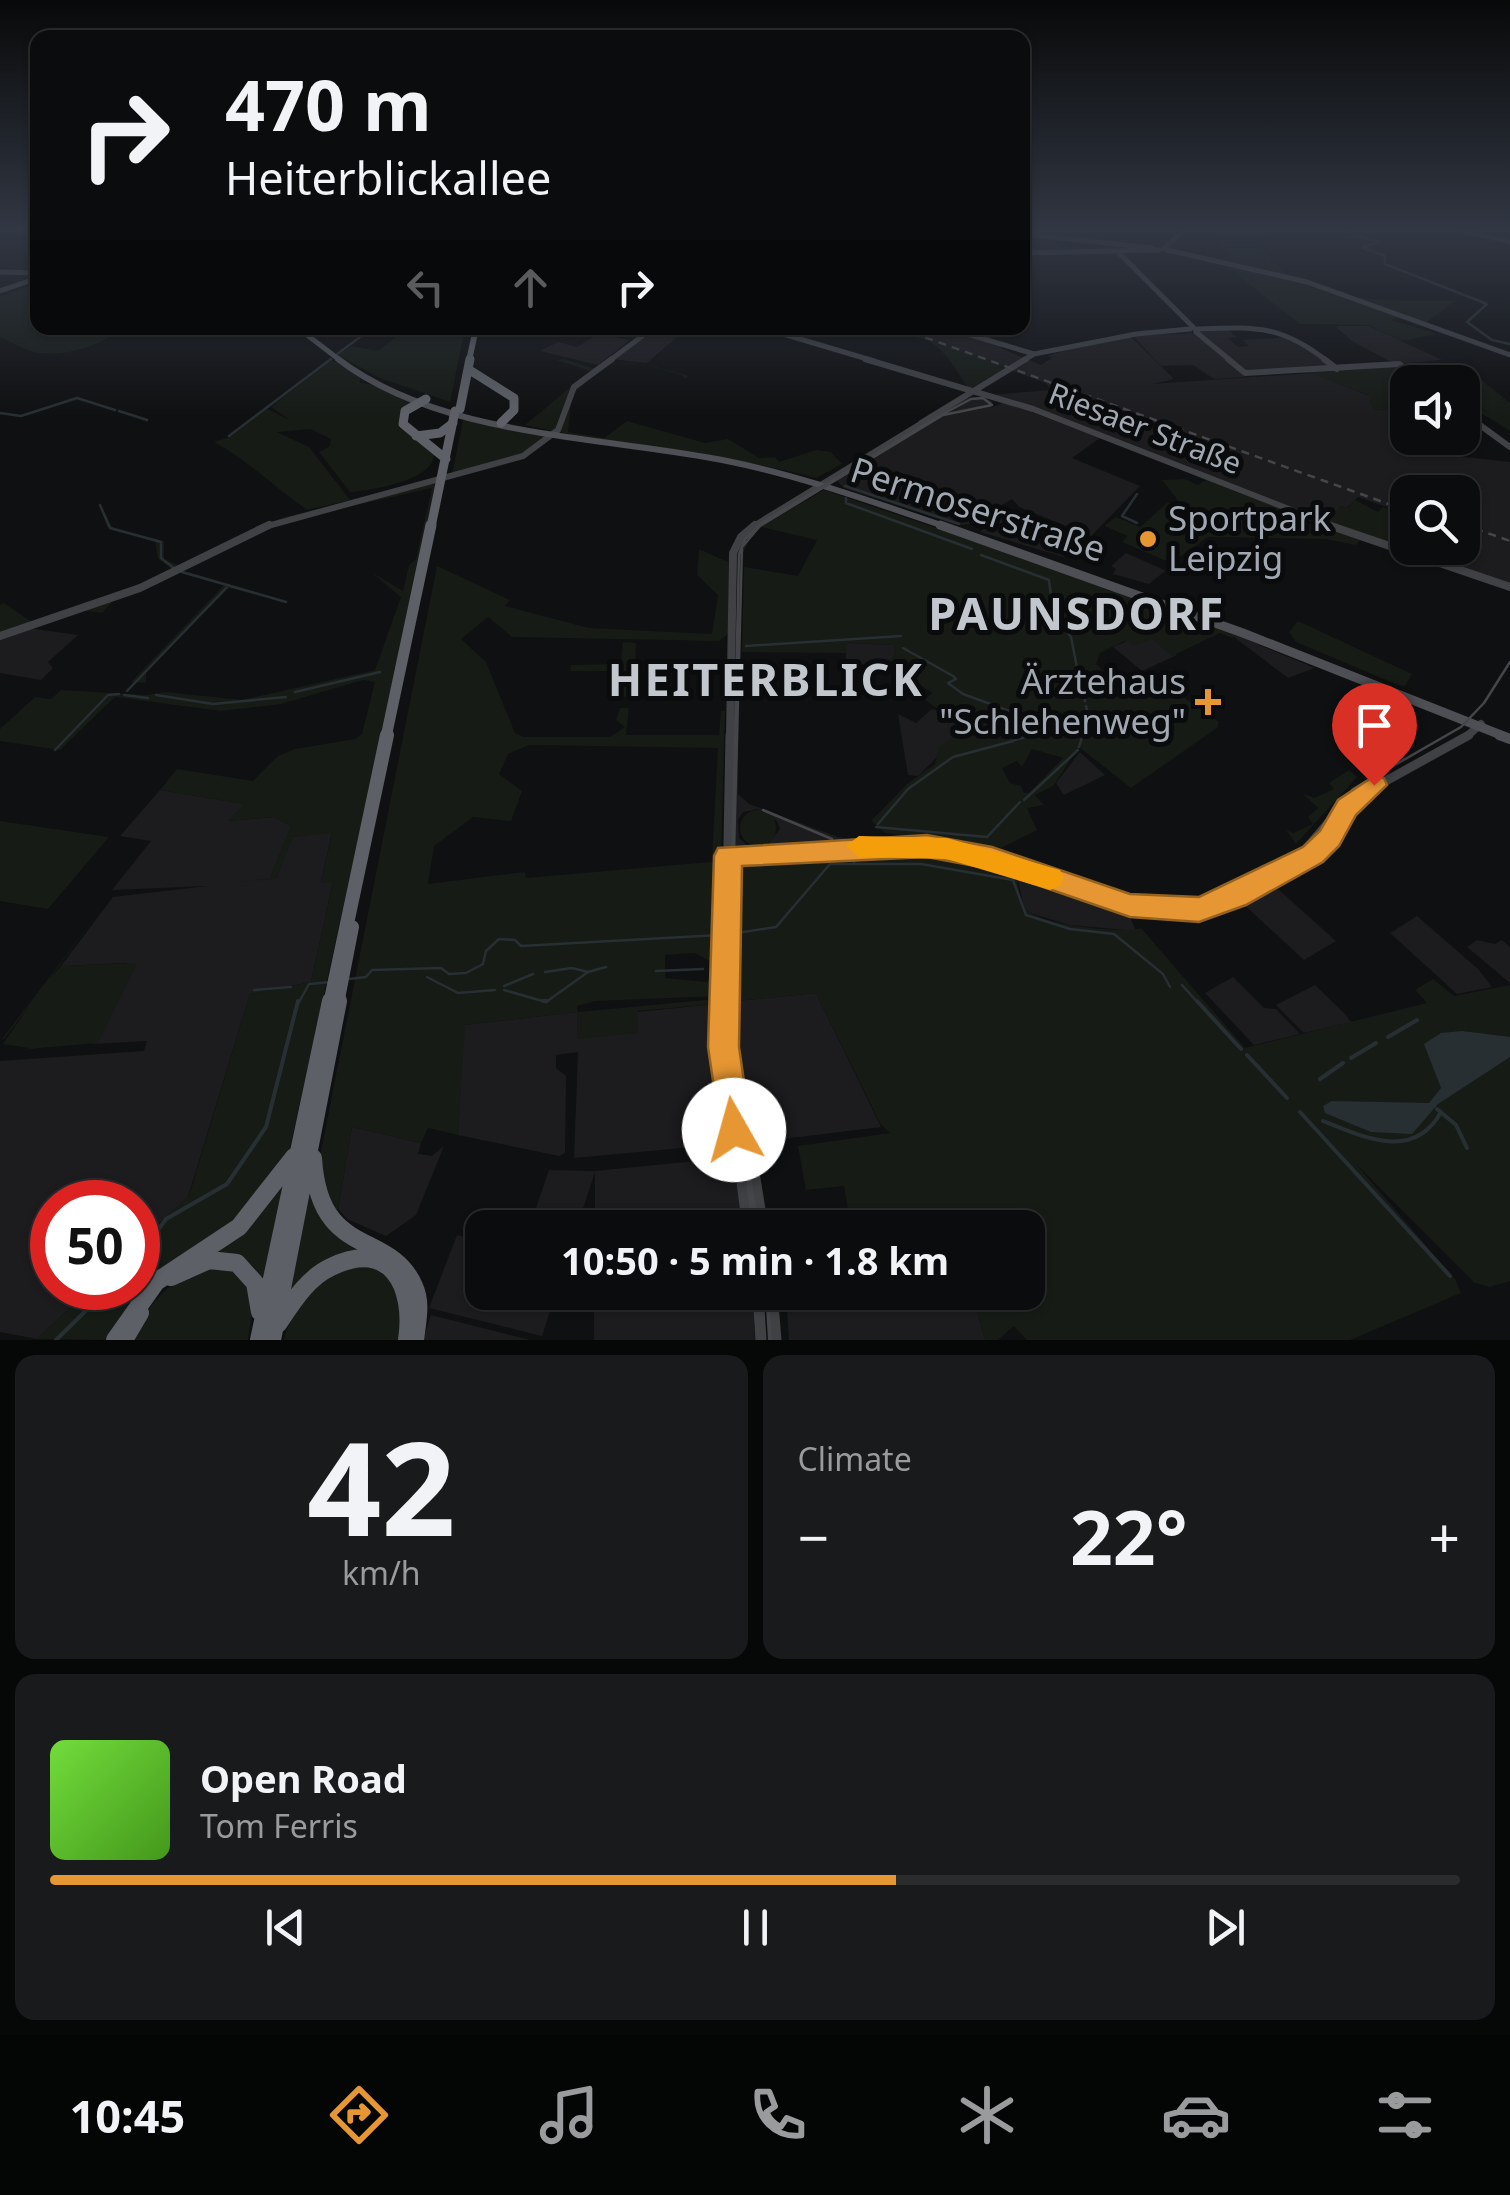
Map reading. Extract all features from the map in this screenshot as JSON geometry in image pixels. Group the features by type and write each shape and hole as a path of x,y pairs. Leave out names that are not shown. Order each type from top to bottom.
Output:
{"highway":[{"path":"266,1334 473,335"},
{"path":"337,981 397,731 473,335"},
{"path":"468,369 474,378 501,388 515,400 505,420"},
{"path":"458,409 477,388 501,388"},
{"path":"420,401 402,420 408,433 439,448 446,458"},
{"path":"408,433 433,435 453,423"},
{"path":"120,1339 156,1282 238,1227 260,1206 305,1144"},
{"path":"305,1144 327,1214 359,1242 394,1259 414,1282 420,1318 416,1340"},
{"path":"266,1334 319,1276 344,1262 370,1259 393,1270 406,1287 412,1310 407,1340"},
{"path":"120,1339 160,1287 180,1271 209,1260 229,1260 250,1275 266,1334"}],"main road":[{"path":"1156,292 1233,366 1246,373 1399,365"},
{"path":"1334,292 1510,355"},
{"path":"307,335 334,357 420,401 819,482 838,475 1034,354 1139,334 1262,326 1299,338 1337,368"},
{"path":"0,636 144,586 248,532 305,512 518,458 558,430 574,387 644,335"},
{"name":"Riesaer Straße","path":"786,335 1040,412 1345,531 1509,586"},
{"path":"970,335 1034,354"},
{"path":"1480,425 1510,447"},
{"path":"745,1210 724,1047 733,554 748,530 819,482 874,452"},
{"path":"838,475 832,481 840,490"},
{"name":"Permoserstraße","path":"819,482 1188,606 1510,737"},
{"name":"Permoserstraße","path":"819,482 1209,616 1481,725"},
{"path":"728,856 927,846 992,858 1130,906 1199,910 1236,896 1311,856 1330,839 1347,808 1367,789 1481,725"},
{"path":"736,1144 751,1154 760,1210"},
{"path":"759,1310 761,1340"},
{"path":"774,1310 776,1340"}],"shaded area":[{"path":"30,292 30,335 112,335 82,349 34,352 0,337 0,296"},
{"path":"1258,292 1327,292 1372,299 1455,301 1423,325 1400,317 1391,320 1437,334 1402,341 1368,325 1300,324"},
{"path":"1335,326 1369,326 1442,360 1395,364 1352,341"},
{"path":"1228,330 1237,337 1228,338 1238,347 1249,346 1243,340 1294,337 1333,368 1247,373 1200,332"},
{"path":"1192,333 1245,377 1214,379 1193,365 1161,366 1133,336"},
{"path":"398,335 464,335 450,402 380,378 338,355 352,346 378,351"},
{"path":"596,335 630,340 598,365 540,351 558,342 577,347"},
{"path":"645,335 677,337 647,363 611,359"},
{"path":"901,335 917,335 1007,367 995,364 1004,369 969,389 937,346"},
{"path":"916,335 987,335 1002,349 1041,365 1052,358 1047,356 1066,350 1131,337 1174,379 1152,384 1312,373 1369,396 1374,409 1390,410 1390,455 1456,455 1510,462 1510,584 1454,565 1480,565 1480,475 1390,475 1390,508 1358,497 1347,508 1341,506 1329,522 990,395 1051,390 1046,383"},
{"path":"332,360 360,376 360,383 414,400 400,411 399,428 434,452 432,462 415,476 387,486 350,492 319,452 330,446 331,439 311,429 277,432 309,447 350,500 307,510 214,442 230,437 267,409 290,420 271,407"},
{"path":"556,360 596,369 603,366 572,395 568,432 604,438 627,421 705,443 728,439 759,458 775,457 779,462 816,450 831,452 842,464 816,478 525,425 590,371"},
{"path":"1390,366 1390,410 1374,409 1368,395 1307,372"},
{"path":"1480,379 1510,403 1510,431 1480,412 1480,408 1490,415 1480,406"},
{"path":"967,398 992,401 991,408 1003,403 1100,438 1072,458 1140,486 1091,536 1019,507 1012,499 969,524 958,525 844,488 836,480 754,532 740,558 738,794 749,804 838,837 867,842 740,852 732,966 728,965 739,550 744,539 762,522","holes":["758,809 777,821 780,829 768,844 748,846 739,838 738,820 743,812"]},
{"path":"464,414 549,435 517,457 452,475"},
{"path":"1185,479 1197,485 1207,480 1298,515 1301,521 1360,540 1356,545 1325,539 1208,537 1171,563 1122,542 1128,536 1104,526 1116,517 1140,527 1167,503 1180,503 1162,480"},
{"path":"437,482 289,1152 257,1206 181,1258 160,1282 160,1223 189,1196 250,994 311,982 333,883 321,883 332,833 293,837 276,879 232,883 270,878 291,826 274,817 228,821 244,804 160,790 177,769 253,781 278,756 295,749 355,739 362,734 375,682 363,680 281,704 221,711 115,697 60,750 0,741 0,729 35,697 51,699 61,690 146,695 166,692 242,700 375,670 401,597 371,572 403,591 409,565 416,559 432,488 282,522 178,569 296,604 229,588 146,671 146,683 131,682 224,585 177,572 114,600 102,613 83,610 0,635 0,605 4,603 32,622 139,587 172,569 158,559 155,540 107,527 99,502 113,528 164,541 164,559 180,566 284,517"},
{"path":"824,490 1232,628 1392,693 1383,696 1356,689 1364,686 1239,635 1232,638 1220,633 1172,656 1152,639 1134,646 1126,640 1100,653 1096,664 1114,681 1091,686 1144,682 1168,674 1172,677 1162,682 1219,722 1217,728 1131,788 1079,747 1053,786 1035,795 1044,805 1027,808 1037,830 1001,848 885,833 871,821 908,783 935,764 939,747 969,725 951,704 942,710 895,681 927,698 933,693 890,668 887,664 895,655 893,645 847,643 846,653 742,652 744,567 798,576 817,540 761,527","holes":["1032,749 1063,758 1029,793 1010,783 1002,768 1017,761 1022,767"]},
{"path":"1355,500 1378,512 1383,507 1390,510 1387,543 1329,522 1341,506 1348,508"},
{"path":"1013,509 1084,539 1064,557 980,532 1003,511"},
{"path":"699,549 728,562 728,634 719,641 512,637 488,617 461,639 486,662 515,733 523,737 610,737 625,727 616,720 620,708 629,708 626,735 719,735 721,711 725,711 721,856 712,856 718,748 529,745 508,754 499,774 522,791 511,821 473,817 434,846 428,884 525,872 526,878 721,861 717,965 695,953 665,955 665,978 706,982 716,977 716,996 596,1001 577,1006 578,1012 716,999 715,1004 638,1011 638,1033 578,1039 577,1012 465,1025 458,1135 428,1128 421,1143 352,1127 338,1209 333,1211 320,1184 319,1161 437,566 510,600 505,606 589,628 712,634 718,595 697,575"},
{"path":"1126,553 1165,571 1149,584 1113,574 1116,569 1111,566"},
{"path":"1131,619 1177,655 1142,671 1113,647 1125,642"},
{"path":"1298,621 1412,674 1405,686 1398,685 1296,642 1289,632"},
{"path":"27,628 78,635 48,662 53,668 41,680 0,673 0,638"},
{"path":"1239,635 1315,668 1288,678 1234,637"},
{"path":"623,642 636,643 635,665 683,665 682,671 633,671 631,697 616,696 619,671 570,671 571,665 621,664"},
{"path":"846,643 894,645 895,655 887,664 846,664"},
{"path":"891,676 926,698 933,693 951,703 969,725 918,776 908,775 898,714 916,723 932,709 941,711"},
{"path":"1080,752 1105,775 1064,795 1056,783"},
{"path":"1349,770 1357,777 1296,844 1286,830 1293,833 1313,824 1308,817 1318,808 1302,793 1314,798 1334,789 1329,783"},
{"path":"160,790 245,804 229,821 274,817 291,826 270,879 276,879 292,837 332,832 321,882 333,882 311,982 250,994 188,1197 160,1223 160,1180 30,1180 30,1310 68,1310 37,1339 0,1332 0,1061 144,1051 147,1041 92,1044 127,963 61,966 113,897 207,886 112,890 151,841 120,836"},
{"path":"758,810 771,815 776,828 771,841 758,846 745,841 740,828 745,815"},
{"path":"0,821 109,837 48,909 0,901"},
{"path":"940,851 1016,871 1022,901 1034,915 1082,927 1141,928 1245,1048 1427,1003 1415,990 1433,979 1454,996 1510,985 1510,1281 1490,1287 1475,1283 1355,1163 1455,1279 1461,1293 1350,1340 1027,1340 1014,1326 998,1340 985,1340 977,1310 1045,1310 1045,1210 848,1210 844,1186 806,1190 798,1146 890,1133 880,1123 816,993 737,1001 742,860"},
{"path":"1016,871 1126,908 1136,931 1070,925 1030,913 1024,908"},
{"path":"1270,882 1336,941 1304,960 1238,899"},
{"path":"97,915 49,980 61,966 137,963 98,1043 32,1049 3,1044 30,1005 2,1039"},
{"path":"1417,916 1478,969 1492,987 1457,994 1390,933"},
{"path":"1477,940 1495,944 1502,940 1510,947 1510,983 1467,947"},
{"path":"1233,977 1264,1008 1276,1009 1300,1034 1254,1045 1205,993"},
{"path":"1315,985 1351,1022 1304,1033 1276,1005"},
{"path":"816,993 881,1127 757,1142 747,1138 737,1001"},
{"path":"715,1004 728,1139 725,1144 574,1158 578,1052 556,1055 556,1068 566,1076 565,1153 559,1156 458,1135 464,1025 577,1012 578,1038 638,1012"},
{"path":"1462,1031 1510,1037 1510,1057 1438,1104 1412,1134 1371,1132 1325,1113 1323,1106 1332,1101 1429,1103 1441,1088 1424,1044 1441,1033"},
{"path":"352,1127 421,1143 418,1154 432,1156 444,1146 416,1215 386,1236 347,1219 338,1209"},
{"path":"726,1158 737,1163 744,1210 595,1210 595,1172 583,1210 535,1210 549,1170 595,1171"},
{"path":"287,1173 264,1288 257,1273 199,1257"},
{"path":"310,1189 372,1253 352,1255 288,1301"},
{"path":"457,1235 465,1237 465,1310 550,1310 542,1336 429,1308"},
{"path":"204,1266 235,1269 254,1297 248,1340 132,1340 145,1315 149,1310 160,1310 160,1296"},
{"path":"354,1266 376,1268 394,1280 404,1323 398,1340 284,1340 294,1315 309,1294 330,1277"},
{"path":"68,1310 135,1310 109,1340 37,1339"},
{"path":"594,1310 754,1310 755,1340 594,1340"},
{"path":"787,1310 977,1310 985,1340 789,1340"},
{"path":"431,1315 530,1340 423,1340"}],"waterway":[{"path":"1455,292 1487,304 1467,322 1492,340 1510,344"},
{"path":"336,355 363,335"},
{"path":"229,436 331,359"},
{"path":"0,413 21,416 77,398 115,410"},
{"path":"119,411 147,420"},
{"path":"845,486 959,524"},
{"path":"1137,494 1122,516 1137,523"},
{"path":"846,498 846,503 972,549"},
{"path":"100,505 110,528 161,542 161,558 175,569"},
{"path":"981,555 1049,580"},
{"path":"182,572 229,585"},
{"path":"1049,581 1054,615 1071,637 1080,683"},
{"path":"127,691 229,585"},
{"path":"229,585 286,602"},
{"path":"746,646 901,636"},
{"path":"903,648 953,676 956,679 948,683 963,694 1040,722 1029,736 1015,740"},
{"path":"295,692 380,672"},
{"path":"1081,686 1085,701"},
{"path":"55,750 108,695 119,694"},
{"path":"124,695 148,698"},
{"path":"156,695 213,704 286,697"},
{"path":"1086,706 1088,715"},
{"path":"1079,747 1088,718"},
{"path":"878,824 908,789 953,757 1013,741"},
{"path":"1024,800 1078,750"},
{"path":"876,827 987,837 1020,802"},
{"path":"854,862 861,853"},
{"path":"737,933 776,927 830,864 921,864 1013,880 1026,915 1070,929 1114,934 1163,974 1170,987"},
{"path":"349,979 366,977 372,970 441,968 449,974 466,973 483,964 486,951 499,939 515,940 521,946 719,935"},
{"path":"588,972 606,967"},
{"path":"545,972 572,968 588,972"},
{"path":"656,971 703,969"},
{"path":"504,990 546,1002 588,972"},
{"path":"504,986 533,974"},
{"path":"427,977 458,993 495,990"},
{"path":"298,1004 309,984 331,982"},
{"path":"1182,985 1199,1004"},
{"path":"254,990 291,987"},
{"path":"160,1227 166,1219 227,1184 266,1127 298,1001"},
{"path":"1197,1001 1241,1049"},
{"path":"1388,1037 1417,1020"},
{"path":"1351,1058 1376,1043"},
{"path":"1247,1055 1287,1098"},
{"path":"1320,1079 1343,1063"},
{"path":"1437,1109 1441,1112"},
{"path":"1300,1112 1450,1276"},
{"path":"1323,1121 1372,1139 1403,1141 1430,1127 1441,1112"},
{"path":"1441,1112 1456,1125 1467,1148"},
{"path":"56,1340 87,1310"}],"tram line":[{"path":"729,1002 739,554 745,539 763,522 941,415 971,399 983,398 992,405 943,415 760,526 742,547 730,1002"},
{"path":"734,862 738,852 749,848 877,838 943,841 1137,901 1202,900 1299,852 1353,789 1461,727 1484,703 1510,662"},
{"path":"763,810 832,839"},
{"path":"729,1002 733,1066"},
{"path":"730,1002 733,1066"},
{"path":"733,1066 735,1078"},
{"path":"735,1078 754,1210"},
{"path":"735,1078 752,1210"},
{"path":"768,1310 770,1340"}],"railway":[{"path":"918,335 1390,505"},
{"path":"1480,530 1510,541"}],"slow traffic":[{"path":"859,846 908,844 947,848 1050,878"}],"place":[{"name":"Sportpark Leipzig","path":"1148,539"},
{"name":"Ärztehaus \"Schlehenweg\"","path":"1208,702"}],"district":[{"name":"PAUNSDORF","path":"1077,614"},
{"name":"HEITERBLICK","path":"766,680"}],"route":[{"path":"734,1130 722,1000 730,895 728,856 890,844 927,846 992,858 1130,906 1199,910 1236,896 1313,855 1330,839 1347,808 1374,785"}]}
